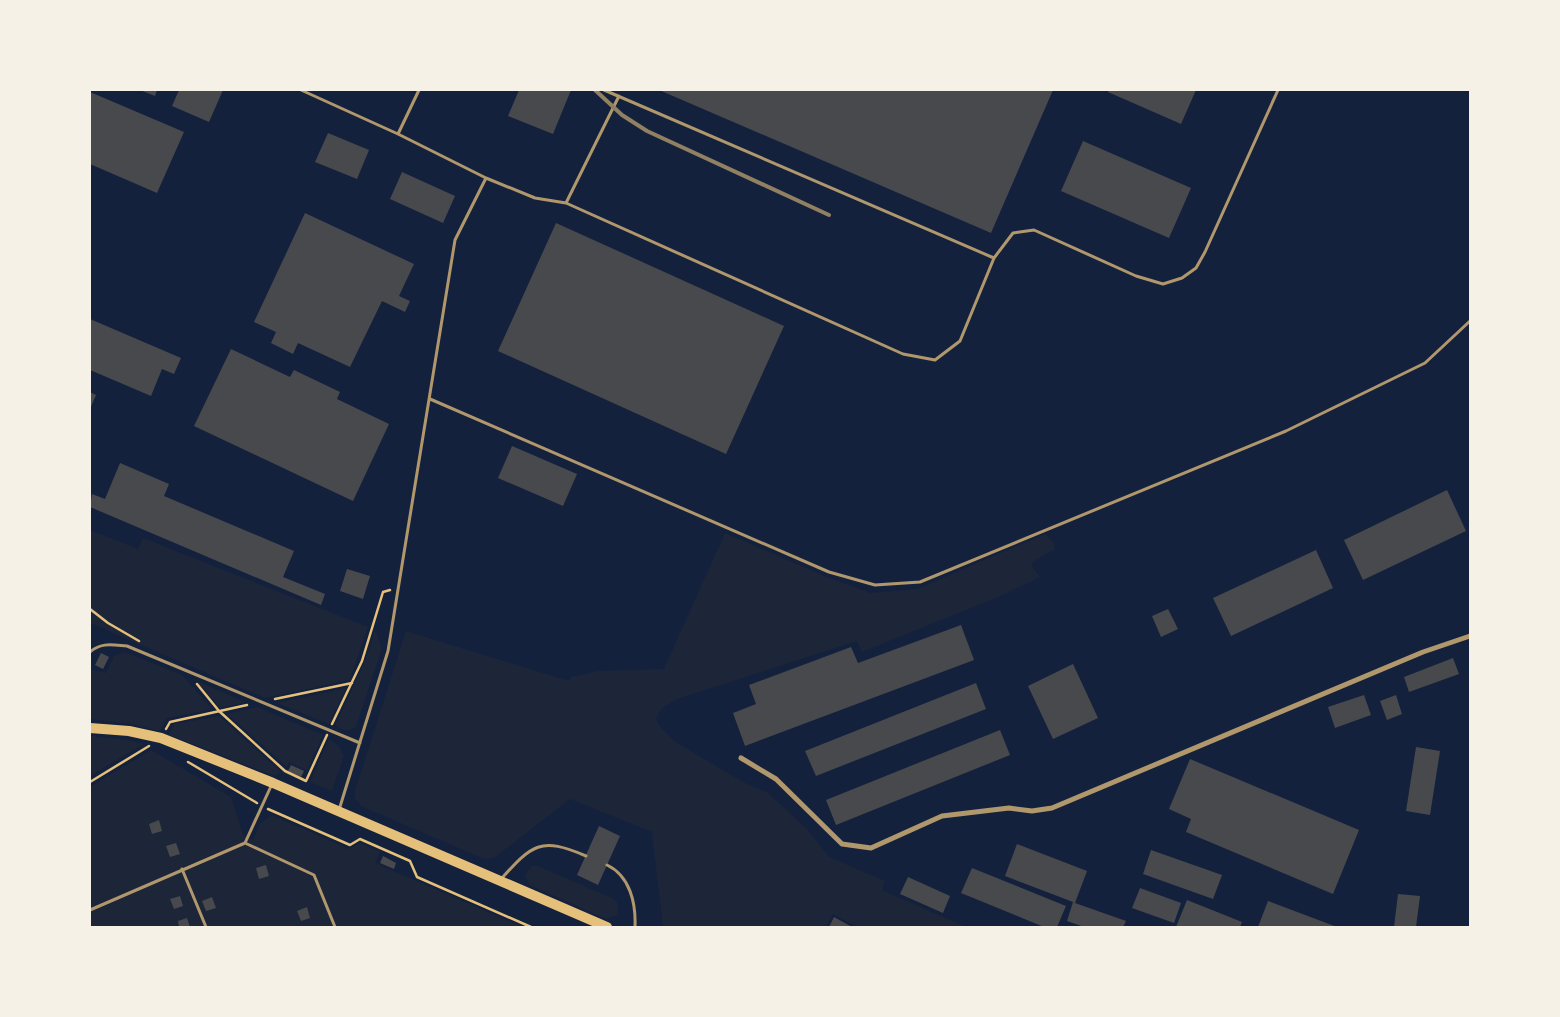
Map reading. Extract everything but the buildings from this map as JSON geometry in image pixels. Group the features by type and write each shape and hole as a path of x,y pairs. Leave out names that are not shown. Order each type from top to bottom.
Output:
{"main road":[{"path":"90,728 129,731 161,738 273,783 607,927"}],"street":[{"path":"741,758 776,780 842,844 871,848 942,816 1009,808 1032,811 1052,808 1423,652 1470,636"}],"lane":[{"path":"301,90 398,134 486,178 535,198 566,203 903,354 935,360 960,341 994,258 1013,233 1034,230 1136,276 1164,284 1182,278 1196,268 1206,252 1278,90"},
{"path":"398,134 419,90"},
{"path":"604,90 994,258"},
{"path":"566,203 619,96"},
{"path":"338,812 388,651 455,240 486,178"},
{"path":"430,398 829,572 875,585 920,582 1286,431 1425,363 1470,321"},
{"path":"90,652 96,646 106,644 127,646 360,743"},
{"path":"90,910 182,868 245,843 273,783"},
{"path":"245,843 314,875 335,927"},
{"path":"499,882 529,849 554,845 586,856"},
{"path":"607,865 624,876 628,886 636,927"},
{"path":"182,868 206,927"}],"path":[{"path":"185,670 226,718 285,771 306,781 362,661 383,592 397,588"},
{"path":"90,609 108,623 145,645"},
{"path":"90,782 161,738"},
{"path":"186,761 262,807 350,845 360,839 410,861 417,877 531,927"}],"shaded area":[{"path":"90,530 138,549 143,538 368,627 350,680 265,698 90,623"},
{"path":"725,533 829,578 871,593 917,589 1045,534 1054,543 1055,549 1032,562 1032,567 1040,577 998,597 862,652 857,641 677,699 661,709 656,719 661,728 677,743 743,782 768,793 807,829 829,857 885,881 882,890 966,927 857,927 833,914 826,927 663,927 652,832 570,799 494,858 484,859 361,806 355,798 355,791 406,631 569,681 571,677 599,671 664,669"},
{"path":"375,630 382,648 356,727 346,731 335,726 365,661"},
{"path":"125,652 182,675 212,709 167,718 160,731 132,724 90,719 90,669 106,673 114,656"},
{"path":"197,681 245,702 246,702 220,708"},
{"path":"346,688 329,724 277,703"},
{"path":"257,707 323,735 307,770 289,762 287,767 227,714"},
{"path":"219,716 281,772 275,776 169,735 174,724"},
{"path":"90,736 128,740 144,744 90,776"},
{"path":"329,739 339,746 344,756 332,791 310,782"},
{"path":"151,750 231,797 243,835 253,840 260,824 272,815 349,849 360,843 380,852 375,863 523,927 90,927 90,787"},
{"path":"532,866 538,866 614,899 618,904 617,915 606,919 530,885 525,875"}],"railway":[{"path":"595,90 622,115 647,131 829,215"}]}
